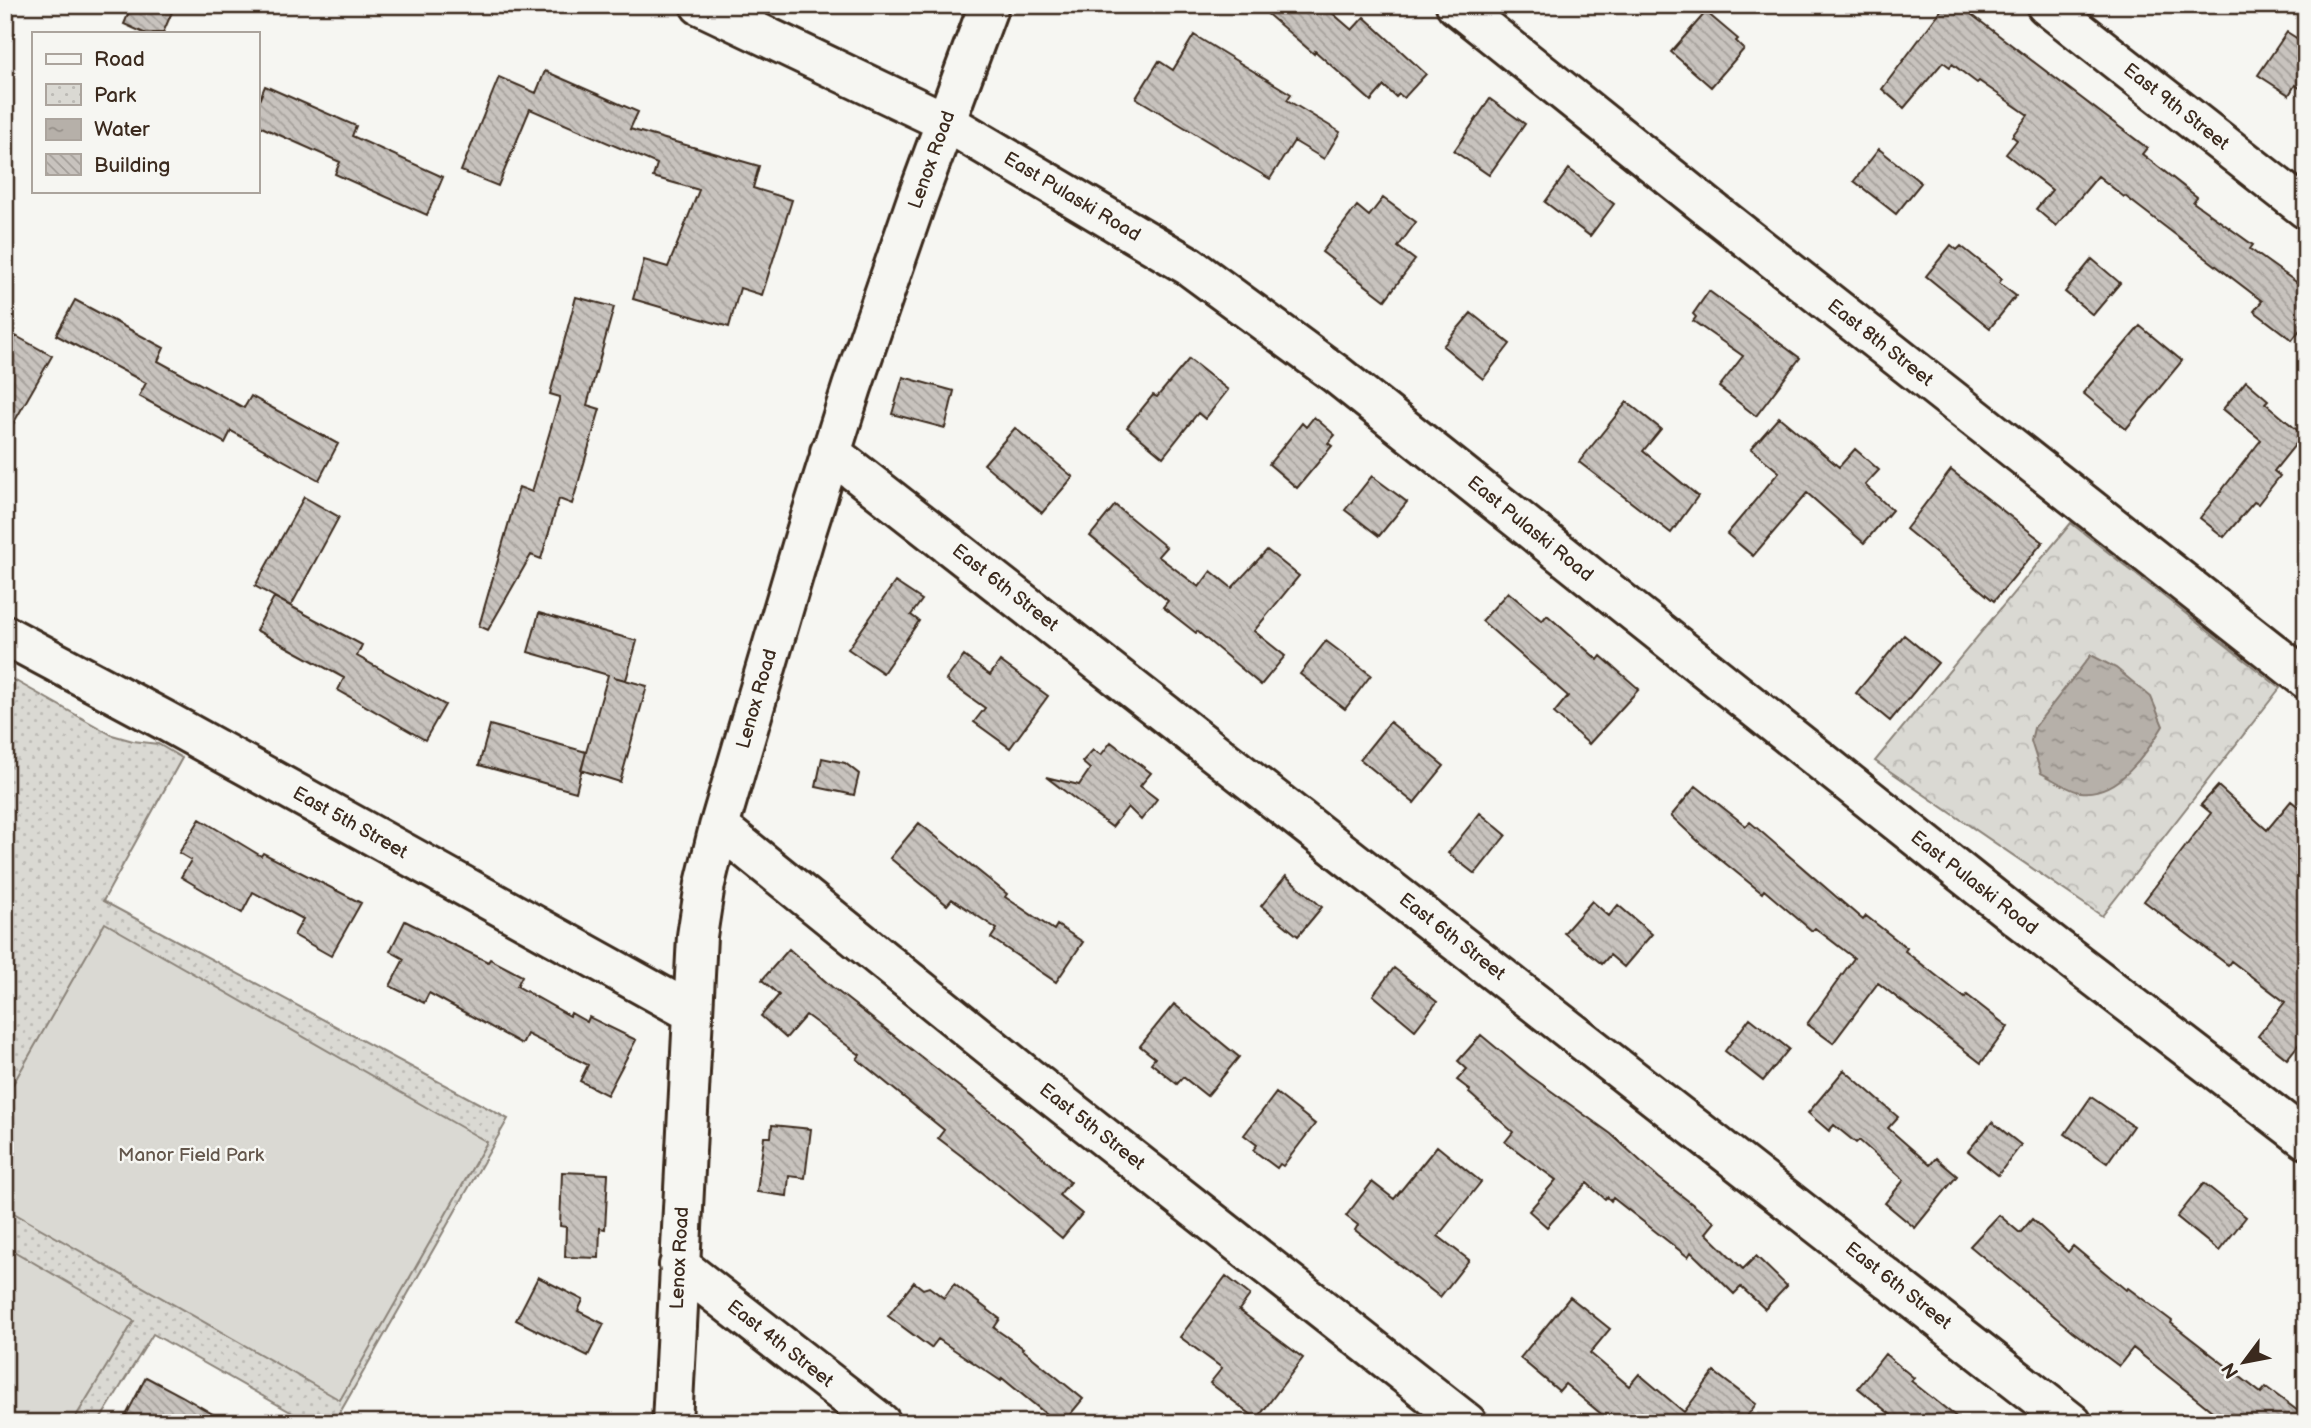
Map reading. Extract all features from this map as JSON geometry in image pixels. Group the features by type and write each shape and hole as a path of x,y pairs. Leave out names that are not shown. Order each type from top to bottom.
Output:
{"street":[{"name":"East Pulaski Road","path":"700,5 946,122 1188,266 1336,374 2018,918 2306,1139"},
{"name":"Lenox Road","path":"672,1423 697,936 705,884 719,827 830,452 918,196 989,5"},
{"name":"East 8th Street","path":"1456,5 2306,679"},
{"name":"East 9th Street","path":"2046,5 2306,209"},
{"name":"East 6th Street","path":"830,452 2072,1423"},
{"name":"East 5th Street","path":"5,635 166,721 693,1013"},
{"name":"East 5th Street","path":"719,827 1028,1077 1467,1423"},
{"name":"East 4th Street","path":"679,1265 881,1423"}],"green space":[{"path":"2071,523 2280,688 2102,916 1875,761"},
{"name":"Manor Field Park","path":"5,675 112,735 158,744 182,758 103,901 508,1119 334,1423 310,1423 153,1334 98,1423 5,1423"},
{"name":"Manor Field Park","path":"105,923 487,1142 340,1400 5,1208 5,1098"},
{"path":"5,1246 134,1321 72,1423 5,1423"}],"water":[{"path":"2091,655 2116,668 2151,697 2163,726 2140,760 2119,780 2107,787 2081,792 2041,773 2031,741 2034,728"}],"building":[{"path":"132,5 175,5 163,32 142,32 124,24"},
{"path":"1257,5 1323,5 1352,30 1364,17 1426,74 1404,98 1399,94 1396,97 1384,86 1371,101 1315,51 1314,54"},
{"path":"1945,5 1959,5 2147,148 2142,154 2197,197 2193,202 2253,245 2250,249 2306,289 2306,322 2292,340 2254,311 2262,301 2098,176 2056,226 2036,209 2052,190 2006,154 2017,140 2012,136 2028,115 1952,64 1950,67 1943,62 1904,108 1882,89"},
{"path":"1706,12 1738,39 1736,41 1744,49 1711,87 1671,52"},
{"path":"2287,32 2306,44 2306,92 2295,85 2289,95 2258,75"},
{"path":"1194,35 1291,94 1287,100 1340,132 1324,159 1294,141 1270,179 1136,98 1159,61 1173,70"},
{"path":"545,71 638,112 630,129 759,166 753,188 792,200 762,295 740,288 729,327 633,299 644,260 668,267 699,190 653,177 657,164 530,109 498,186 461,171 499,77 536,93"},
{"path":"265,86 356,126 352,136 443,177 427,215 335,174 340,162 259,126 259,101"},
{"path":"1490,99 1525,124 1489,175 1454,151"},
{"path":"1879,149 1921,183 1896,214 1854,181"},
{"path":"1569,169 1614,204 1590,236 1545,202"},
{"path":"1383,198 1416,222 1398,247 1415,260 1385,300 1322,252 1357,206 1369,216"},
{"path":"1951,245 1957,250 1961,246 2002,279 1999,283 2016,296 1990,328 1926,276"},
{"path":"2092,259 2120,283 2093,315 2065,292"},
{"path":"1709,291 1800,358 1756,416 1719,387 1743,356 1693,321 1696,317 1693,314"},
{"path":"576,297 614,307 587,405 600,409 572,504 559,499 541,559 531,555 488,630 479,626 519,487 532,492 560,397 550,394"},
{"path":"75,300 164,348 158,361 244,408 251,396 338,444 319,480 231,431 225,443 139,396 146,383 56,335"},
{"path":"1471,313 1510,344 1483,379 1443,346"},
{"path":"2140,326 2182,361 2126,429 2083,393"},
{"path":"16,336 52,356 5,438 5,355"},
{"path":"1189,359 1228,390 1205,419 1198,413 1163,457 1127,427 1153,395 1157,397"},
{"path":"903,377 954,391 945,428 892,414"},
{"path":"2246,381 2268,400 2265,403 2303,435 2274,471 2280,476 2258,504 2254,502 2224,537 2200,518 2261,440 2223,409"},
{"path":"1627,402 1661,429 1643,451 1698,496 1671,533 1579,462"},
{"path":"1314,417 1335,435 1328,443 1332,446 1297,488 1269,464 1302,423 1306,427"},
{"path":"1779,417 1839,467 1855,449 1879,470 1865,485 1892,510 1864,543 1807,493 1753,556 1727,534 1779,472 1751,449"},
{"path":"1015,428 1073,477 1042,513 984,464"},
{"path":"1951,470 2043,542 1994,601 1906,529"},
{"path":"1372,476 1407,502 1379,536 1345,510"},
{"path":"304,497 339,517 291,606 255,586"},
{"path":"1115,505 1166,547 1158,556 1199,587 1211,571 1232,588 1267,550 1299,576 1254,631 1285,656 1261,685 1197,631 1196,633 1163,607 1168,601 1090,536"},
{"path":"895,582 922,600 911,615 919,621 883,673 848,649"},
{"path":"1508,592 1542,621 1547,615 1598,660 1601,656 1639,689 1589,744 1554,713 1568,696 1482,621"},
{"path":"274,597 362,645 357,656 445,705 425,740 338,690 344,678 256,630"},
{"path":"539,613 637,641 626,680 614,677 647,686 620,782 581,770 608,675 528,652"},
{"path":"1904,635 1938,663 1890,721 1856,693"},
{"path":"1326,641 1371,675 1345,709 1300,674"},
{"path":"964,656 990,675 1000,661 1048,696 1010,748 974,722 985,708 946,680"},
{"path":"1390,722 1444,766 1414,803 1360,759"},
{"path":"490,725 586,752 576,792 479,765"},
{"path":"1111,742 1151,773 1140,786 1157,799 1141,820 1128,807 1112,827 1046,777 1079,785 1090,769 1082,762 1093,750 1101,755"},
{"path":"822,758 845,763 859,774 854,795 816,787"},
{"path":"1696,786 1746,826 1750,822 1863,920 1866,916 1965,998 1967,995 2008,1027 1981,1063 1878,983 1833,1043 1807,1024 1854,958 1815,928 1812,931 1764,890 1762,893 1671,816"},
{"path":"2218,786 2267,830 2291,801 2306,813 2306,1035 2287,1059 2258,1036 2285,1002 2231,961 2228,965 2144,901 2211,813 2201,805"},
{"path":"1480,813 1506,835 1475,874 1448,853"},
{"path":"200,819 261,856 263,853 361,903 331,956 294,935 303,919 253,892 242,913 181,877 191,860 179,853"},
{"path":"919,823 1007,894 1005,897 1054,930 1057,925 1083,942 1056,982 991,938 997,929 952,899 947,905 890,858"},
{"path":"1286,876 1322,907 1298,936 1261,906"},
{"path":"1592,901 1609,916 1618,905 1652,934 1624,967 1610,955 1602,964 1564,933"},
{"path":"405,921 522,976 517,986 570,1016 571,1013 587,1022 589,1017 636,1040 607,1095 580,1081 588,1065 527,1034 522,1044 429,993 424,1003 390,986 404,959 390,951"},
{"path":"789,949 832,987 1004,1122 1070,1182 1059,1195 1082,1214 1062,1238 938,1138 944,1130 857,1059 860,1055 806,1015 786,1038 761,1016 779,995 762,980"},
{"path":"1394,968 1437,1002 1415,1030 1373,995"},
{"path":"1174,1004 1239,1057 1207,1096 1183,1077 1177,1084 1151,1063 1155,1058 1140,1046"},
{"path":"1750,1018 1789,1049 1763,1081 1725,1051"},
{"path":"1481,1035 1529,1075 1611,1134 1659,1178 1715,1222 1706,1233 1743,1269 1756,1256 1787,1286 1765,1309 1741,1287 1734,1294 1691,1252 1688,1257 1613,1198 1611,1201 1607,1197 1605,1199 1587,1183 1547,1227 1529,1211 1556,1180 1505,1142 1513,1132 1457,1080 1467,1069 1458,1061"},
{"path":"1844,1070 1898,1117 1888,1128 1930,1165 1936,1158 1957,1176 1915,1228 1885,1203 1904,1180 1859,1140 1856,1143 1834,1125 1829,1131 1808,1113"},
{"path":"1276,1093 1315,1124 1283,1166 1280,1164 1277,1168 1253,1150 1257,1145 1244,1135"},
{"path":"2091,1097 2133,1126 2107,1163 2065,1134"},
{"path":"1992,1122 2021,1145 1998,1175 1968,1151"},
{"path":"772,1125 811,1129 805,1178 789,1176 787,1196 757,1192 764,1137 771,1137"},
{"path":"1437,1146 1481,1182 1438,1236 1469,1260 1440,1297 1355,1230 1358,1225 1346,1216 1372,1182 1394,1199"},
{"path":"562,1172 608,1174 605,1229 600,1228 599,1258 565,1257 566,1227 560,1226"},
{"path":"2204,1183 2246,1217 2219,1251 2177,1217"},
{"path":"1999,1215 2020,1233 2032,1219 2068,1252 2073,1246 2261,1393 2266,1387 2306,1417 2306,1423 2227,1423 2133,1348 2119,1366 2072,1331 1970,1246"},
{"path":"1226,1276 1250,1295 1239,1310 1303,1358 1257,1419 1210,1383 1222,1368 1180,1337"},
{"path":"538,1277 583,1300 578,1311 604,1324 588,1356 516,1320"},
{"path":"914,1282 923,1289 929,1287 944,1298 954,1284 1000,1319 994,1328 1023,1348 1083,1399 1063,1423 1057,1423 1002,1378 1001,1381 938,1339 931,1348 888,1316"},
{"path":"1570,1297 1610,1329 1590,1353 1629,1386 1639,1374 1684,1412 1714,1372 1756,1404 1742,1423 1612,1423 1565,1384 1559,1391 1520,1358"},
{"path":"1885,1354 1914,1378 1911,1381 1964,1423 1901,1423 1858,1388"},
{"path":"146,1377 182,1396 228,1423 122,1423"}]}
